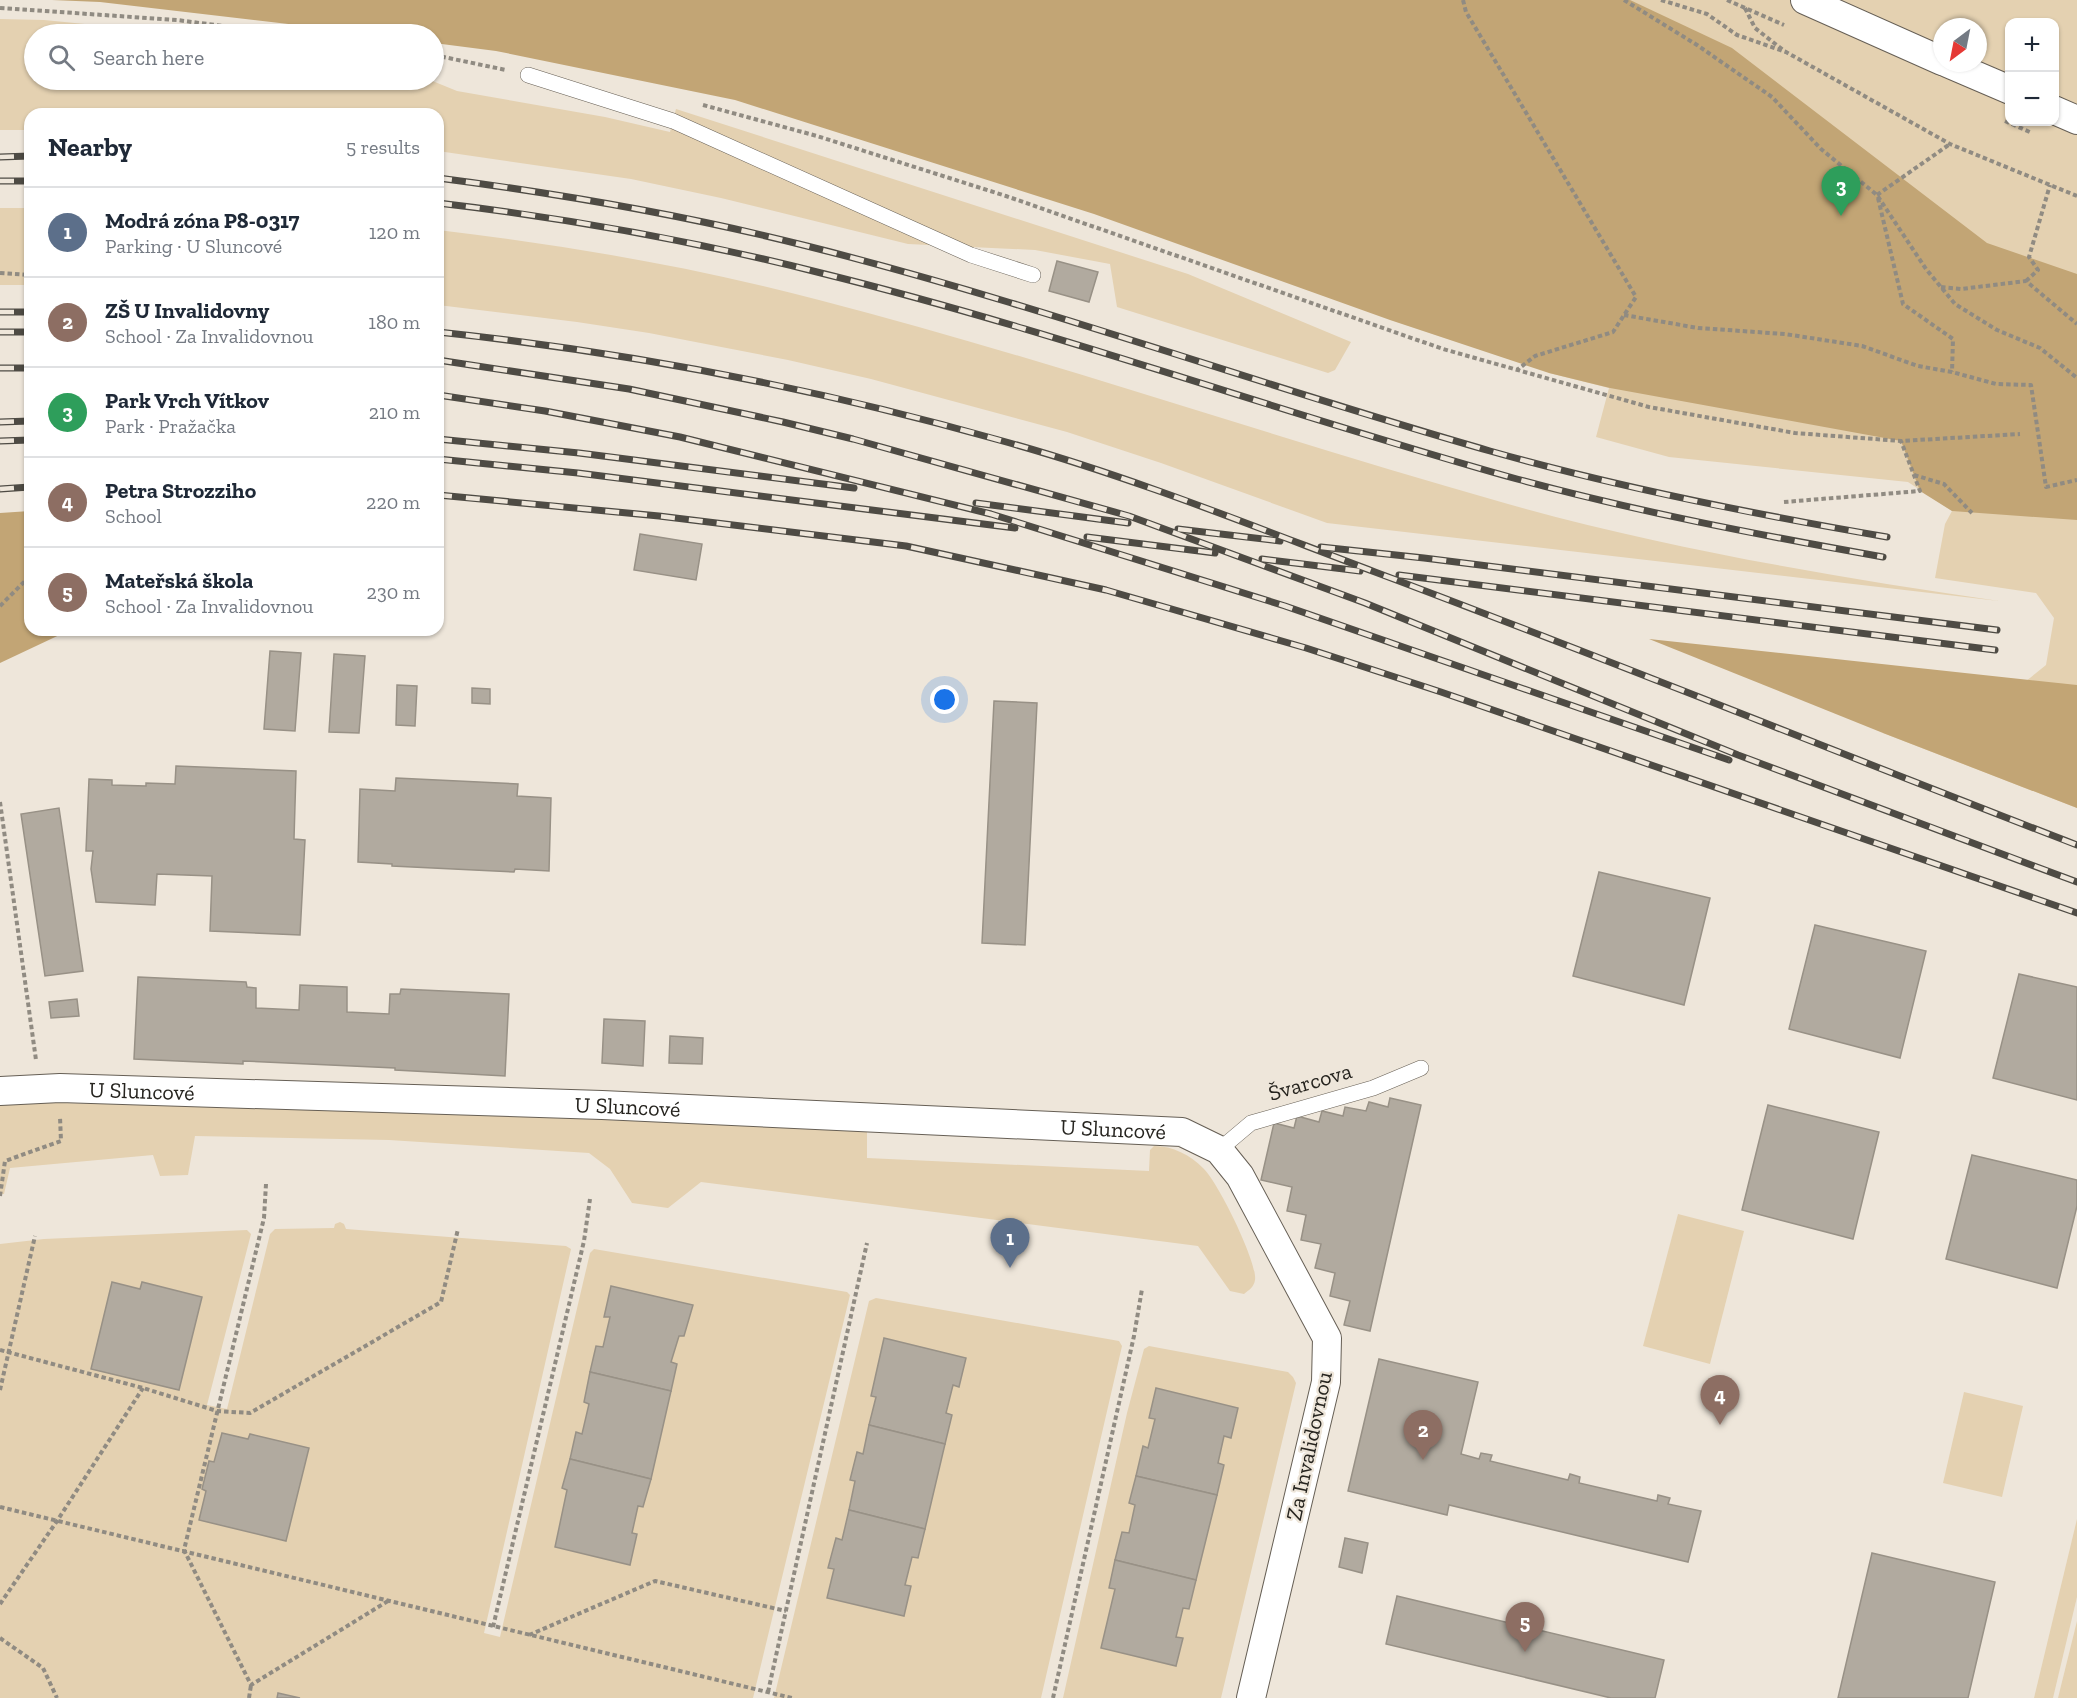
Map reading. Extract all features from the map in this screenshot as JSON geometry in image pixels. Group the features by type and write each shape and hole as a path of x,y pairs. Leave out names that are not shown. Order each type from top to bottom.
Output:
{"street":[{"path":"1805,0 1933,57"},
{"path":"1968,72 2005,88"},
{"path":"2059,112 2077,120"},
{"name":"U Sluncové","path":"0,1091 60,1088 591,1104 1182,1132 1219,1150 1240,1176"},
{"name":"Za Invalidovnou","path":"1240,1176 1327,1338 1326,1382 1251,1698"}],"lane":[{"path":"528,75 673,121 971,255 1033,275"},
{"name":"Švarcova","path":"1219,1150 1251,1123 1373,1088 1421,1068"}],"path":[{"path":"1462,0 1466,12 1636,297 1613,332 1535,356 1517,371"},
{"path":"1624,0 1697,45 1772,97 1821,149 1877,195 1926,269 1955,303 1997,330 2040,348 2077,378"},
{"path":"1661,0 1707,14 1737,35 1786,52"},
{"path":"0,8 208,24"},
{"path":"1745,8 1755,28 1786,52 1950,144 2077,196"},
{"path":"444,57 528,75"},
{"path":"698,104 818,136 1006,196 1355,319 1517,371 1649,407 1795,434 1901,441 2020,434"},
{"path":"1877,195 1950,144"},
{"path":"1941,287 1961,290 2026,281 2038,270 2029,257 2050,185"},
{"path":"1877,195 1903,304 1953,339 1952,372"},
{"path":"0,273 24,275"},
{"path":"2026,281 2077,324"},
{"path":"1624,315 1698,328 1785,334 1862,346 1918,366 1996,384 2031,385 2046,487 2077,480"},
{"path":"1784,502 1920,490 1901,441"},
{"path":"1913,475 1944,484 1972,513"},
{"path":"0,606 24,582"},
{"path":"0,802 36,1064"},
{"path":"0,1196 5,1161 61,1141 60,1106"},
{"path":"249,1698 251,1685 184,1550 264,1218 266,1184"},
{"path":"493,1627 581,1252 590,1199"},
{"path":"0,1350 143,1388 217,1411 250,1413 441,1302 458,1228"},
{"path":"0,1390 35,1236"},
{"path":"768,1692 867,1243"},
{"path":"1053,1698 1134,1336 1142,1289"},
{"path":"0,1604 143,1388"},
{"path":"0,1507 792,1698"},
{"path":"529,1635 654,1581 786,1611"},
{"path":"251,1685 388,1601"},
{"path":"0,1638 43,1668 57,1698"}],"shaded area":[{"path":"52,0 1630,0 1732,48 1987,243 2077,274 2077,520 1952,511 1920,491 1901,441 1610,388 1549,373 1390,320 1094,214 735,100 496,51 444,44 444,24 288,24 100,2"},
{"path":"1484,0 2077,0 2077,808 1883,733 2025,682 2046,665 2054,618 2036,593 1935,578 1945,524 1952,511 1908,482 1669,457 1596,437 1609,388 1549,373"},
{"path":"0,19 85,24 24,24 24,90 444,90 444,86 457,91 605,117 670,132 676,109 1188,274 1351,342 1335,370 1328,373 1117,307 1110,264 1035,250 908,244 721,198 631,179 444,152 444,108 24,108 24,130 0,130"},
{"path":"0,208 24,208 24,285 0,285"},
{"path":"444,231 630,258 725,277 819,300 992,348 1508,504 1629,535 1814,572 1999,601 1327,523 1067,432 871,379 649,333 444,306"},
{"path":"24,511 24,636 57,636 0,663 0,513"},
{"path":"1649,639 2077,685 2077,808 1883,733"},
{"path":"23,1102 348,1110 867,1130 867,1158 1149,1171 1150,1150 1154,1146 1161,1146 1187,1155 1198,1163 1209,1176 1244,1240 1255,1280 1244,1294 1230,1291 1198,1246 701,1182 668,1208 632,1203 610,1169 589,1153 389,1140 195,1136 188,1175 160,1176 153,1155 10,1168 4,1194 0,1194 0,1105"},
{"path":"1678,1214 1744,1231 1710,1364 1643,1346"},
{"path":"340,1222 346,1229 566,1246 571,1249 484,1633 500,1637 590,1253 594,1249 847,1292 850,1295 753,1698 300,1698 279,1693 277,1698 0,1698 0,1244 44,1239 247,1230 251,1234 207,1405 227,1409 270,1234 275,1229 334,1228 335,1224","holes":["143,1282 202,1297 179,1390 91,1369 112,1283 140,1289","693,1305 684,1336 679,1336 671,1362 677,1364 643,1507 638,1506 632,1533 637,1535 630,1565 555,1547 567,1490 562,1488 576,1433 582,1434 589,1404 584,1402 596,1346 603,1347 610,1317 605,1317","222,1433 248,1439 250,1434 308,1448 285,1541 200,1520 206,1491 202,1489 209,1461 214,1462"]},
{"path":"876,1298 1119,1341 1122,1346 1041,1698 774,1698 869,1301","holes":["884,1338 966,1358 959,1387 953,1385 946,1413 952,1415 918,1558 912,1557 905,1585 911,1587 904,1616 827,1598 834,1569 828,1568 836,1539 842,1540 855,1481 850,1480 857,1453 863,1454 876,1397 871,1395"]},
{"path":"1149,1346 1288,1372 1296,1383 1221,1698 1063,1698 1127,1413 1144,1349","holes":["1156,1388 1238,1408 1231,1438 1224,1436 1218,1463 1224,1466 1189,1608 1183,1608 1176,1637 1183,1639 1176,1666 1101,1648 1115,1589 1109,1587 1122,1532 1129,1533 1135,1505 1129,1503 1143,1447 1148,1448 1155,1419 1149,1418"]},
{"path":"1964,1392 2023,1406 2002,1497 1943,1483"},
{"path":"2077,1519 2077,1597 2053,1698 2034,1698"},
{"path":"2077,1621 2077,1698 2058,1698"}],"building":[{"path":"1057,261 1098,272 1089,302 1049,291"},
{"path":"640,534 702,544 696,580 634,570"},
{"path":"270,651 301,653 295,731 264,729"},
{"path":"334,654 365,656 359,733 329,732"},
{"path":"397,685 417,686 415,726 396,725"},
{"path":"472,688 490,689 490,704 472,703"},
{"path":"994,701 1037,703 1025,945 982,943"},
{"path":"176,766 296,771 294,839 305,840 300,935 210,931 212,876 157,874 155,905 96,902 91,869 93,851 86,851 89,779 112,780 112,785 175,784"},
{"path":"396,778 518,784 517,796 551,798 549,871 515,869 514,872 392,866 392,864 358,862 360,789 395,791"},
{"path":"59,808 83,971 45,976 21,814"},
{"path":"1599,872 1710,898 1684,1005 1573,976"},
{"path":"1815,925 1926,951 1900,1058 1789,1029"},
{"path":"2019,974 2077,987 2077,1100 1993,1078"},
{"path":"138,977 246,982 247,987 256,988 256,1008 299,1010 300,985 347,987 347,1012 389,1014 390,994 400,994 401,989 509,994 505,1076 243,1061 243,1064 134,1059"},
{"path":"77,999 79,1016 51,1018 49,1002"},
{"path":"604,1019 645,1021 643,1066 602,1063"},
{"path":"670,1036 703,1038 702,1064 669,1063"},
{"path":"1390,1098 1421,1105 1370,1331 1344,1325 1350,1301 1330,1296 1335,1273 1315,1268 1321,1244 1301,1240 1306,1215 1287,1211 1292,1187 1261,1180 1274,1123 1294,1128 1297,1116 1319,1122 1322,1111 1343,1116 1345,1107 1366,1111 1369,1102 1388,1107"},
{"path":"1768,1105 1879,1132 1853,1239 1742,1210"},
{"path":"1972,1155 2077,1180 2077,1206 2057,1288 1946,1259"},
{"path":"112,1282 140,1289 142,1282 202,1297 179,1390 91,1369"},
{"path":"611,1286 693,1305 684,1336 679,1336 671,1362 677,1364 671,1391 590,1372 596,1346 603,1347 610,1317 604,1317"},
{"path":"884,1338 966,1358 959,1387 953,1385 946,1413 952,1415 945,1444 869,1425 876,1397 871,1396"},
{"path":"1379,1359 1478,1382 1461,1454 1479,1459 1481,1453 1492,1455 1490,1461 1568,1480 1570,1474 1580,1477 1579,1483 1657,1501 1658,1495 1670,1498 1668,1504 1701,1511 1688,1562 1449,1505 1447,1515 1348,1491"},
{"path":"590,1372 671,1391 651,1479 570,1459 576,1432 582,1434 589,1404 584,1402"},
{"path":"1156,1388 1238,1408 1231,1438 1224,1436 1218,1463 1224,1465 1217,1495 1136,1476 1143,1446 1148,1448 1155,1419 1149,1418"},
{"path":"869,1425 945,1444 925,1529 849,1510 855,1481 850,1480 857,1452 863,1454"},
{"path":"222,1433 248,1439 250,1434 309,1448 286,1541 199,1520 206,1491 202,1489 209,1461 214,1462"},
{"path":"570,1459 651,1479 643,1507 638,1506 632,1533 637,1534 630,1565 555,1547 567,1490 562,1488"},
{"path":"1136,1476 1217,1495 1196,1580 1115,1560 1122,1532 1129,1533 1135,1505 1129,1503"},
{"path":"849,1510 925,1529 918,1558 912,1557 905,1585 911,1586 904,1616 827,1598 834,1569 828,1568 836,1538 842,1540"},
{"path":"1345,1538 1368,1543 1362,1573 1339,1567"},
{"path":"1872,1553 1995,1582 1968,1698 1838,1698"},
{"path":"1115,1560 1196,1580 1189,1609 1183,1608 1176,1637 1183,1638 1176,1666 1101,1648 1115,1589 1109,1588"},
{"path":"1397,1596 1664,1660 1655,1698 1611,1698 1386,1644"},
{"path":"278,1693 300,1698 277,1698"}],"railway":[{"path":"0,157 24,156"},
{"path":"444,179 623,206 807,246 979,293 1490,451 1588,477 1687,499 1887,537"},
{"path":"0,181 24,181"},
{"path":"444,204 631,232 821,273 996,321 1517,479 1699,522 1883,557"},
{"path":"0,312 24,312"},
{"path":"0,332 24,332"},
{"path":"444,333 650,361 791,388 930,421 1047,454 1188,502 1463,605 2077,845"},
{"path":"444,361 629,389 783,422 853,439 1129,516 1365,603 1738,755 2077,882"},
{"path":"0,368 24,368"},
{"path":"444,396 545,411 680,437 991,514 1285,606 1729,760"},
{"path":"0,422 24,421"},
{"path":"0,441 24,440"},
{"path":"444,440 579,453 854,488"},
{"path":"444,460 578,473 1015,528"},
{"path":"0,489 24,487"},
{"path":"444,496 659,516 906,546 1106,590 1306,648 1441,692 2077,913"},
{"path":"976,503 1128,523"},
{"path":"1178,529 1280,541"},
{"path":"1087,537 1215,553"},
{"path":"1321,547 1997,630"},
{"path":"1262,559 1360,571"},
{"path":"1399,575 1995,650"}],"place":[{"name":"Park Vrch Vítkov","path":"1841,216"},
{"name":"Modrá zóna P8-0317","path":"1010,1268"},
{"name":"Petra Strozziho","path":"1720,1425"},
{"name":"ZŠ U Invalidovny","path":"1423,1460"},
{"name":"Mateřská škola","path":"1525,1652"}]}
